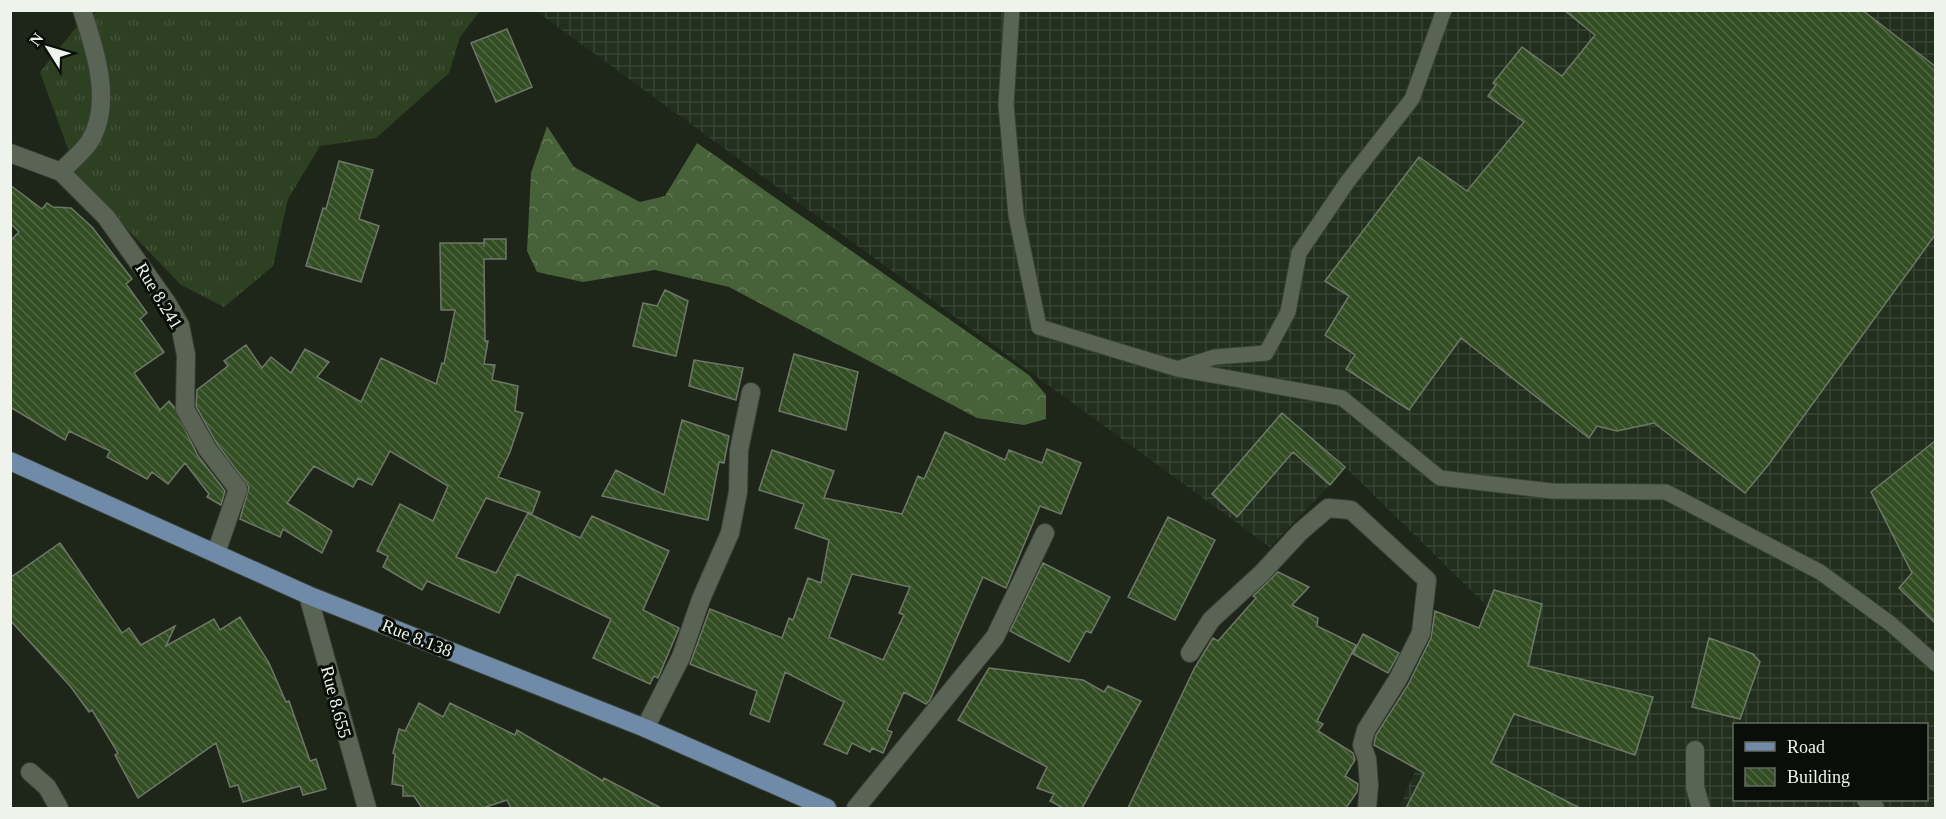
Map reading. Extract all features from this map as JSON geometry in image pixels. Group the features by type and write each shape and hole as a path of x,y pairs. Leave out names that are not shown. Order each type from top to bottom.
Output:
{"main road":[{"name":"Rue 8.138","path":"10,461 308,595 645,728 827,808"}],"street":[{"path":"61,172 90,141 101,106 95,50 82,10"},
{"name":"Rue 8.241","path":"10,153 61,172 106,217 180,326 186,355 185,409 208,450 238,489 216,553"},
{"path":"645,728 681,657 701,599 730,533 738,492 740,450 751,392"},
{"path":"1190,653 1211,620 1262,573 1300,532 1328,508 1351,510 1427,580 1421,633 1398,679 1366,730 1362,745 1368,768 1367,808"},
{"path":"856,808 995,637 1045,533"},
{"name":"Rue 8.655","path":"308,595 367,808"},
{"path":"1695,750 1695,787 1701,808"},
{"path":"30,772 47,787 60,808"}],"lane":[{"path":"1012,10 1007,116 1016,215 1039,327 1178,369 1342,398 1440,478 1552,491 1666,492 1820,572 1891,624 1935,664"},
{"path":"1178,369 1215,357 1266,353 1288,312 1299,253 1348,181 1412,99 1444,10"}],"shaded area":[{"path":"536,11 1935,11 1935,808 1399,808 1487,606 1346,468 1270,547"}],"green space":[{"path":"98,11 480,11 460,37 449,73 376,138 320,146 288,199 273,266 224,307 181,285 79,179 40,72 78,25"},
{"path":"547,126 574,167 640,202 665,196 697,143 1029,375 1046,395 1046,419 1024,425 977,418 729,287 655,270 583,282 537,272 527,251 531,173"}],"building":[{"path":"1564,10 1862,10 1935,66 1935,235 1769,464 1745,493 1654,423 1617,431 1597,426 1589,438 1461,338 1409,410 1346,369 1355,355 1325,335 1349,296 1325,281 1419,157 1467,191 1524,122 1488,96 1496,85 1493,83 1522,47 1562,76 1595,35"},
{"path":"507,29 532,87 496,102 471,43"},
{"path":"339,161 373,170 359,219 379,226 361,282 306,266 323,208 326,209"},
{"path":"10,185 42,209 47,203 53,207 71,208 92,227 132,279 126,284 147,313 140,319 164,352 134,373 160,410 169,401 174,407 198,456 225,491 221,505 207,497 209,494 185,463 168,484 152,472 147,479 107,457 110,451 69,431 65,440 10,407 10,241 19,232 10,223"},
{"path":"484,239 506,239 506,259 484,259 485,341 488,341 484,364 495,365 492,380 518,386 515,411 523,413 510,452 498,477 540,492 532,514 486,498 456,557 496,573 528,513 580,538 592,516 669,551 643,610 679,628 658,678 654,676 650,684 593,658 611,619 517,574 499,613 427,581 422,590 383,567 388,556 377,551 400,504 433,521 448,486 390,451 372,485 358,478 353,487 314,466 287,503 332,531 322,553 283,529 280,537 240,519 249,487 217,444 196,406 197,390 228,366 224,361 246,345 262,368 271,357 291,373 305,349 329,362 317,377 361,402 381,358 436,384 442,363 444,364 455,310 441,310 440,243 484,243"},
{"path":"665,290 688,301 676,356 633,346 643,303 657,306"},
{"path":"794,354 858,372 846,430 779,411"},
{"path":"694,360 743,368 736,400 689,386"},
{"path":"1282,413 1345,467 1330,485 1293,452 1237,517 1212,494"},
{"path":"682,420 729,436 724,463 719,462 708,520 602,496 616,470 664,495"},
{"path":"945,432 1005,460 1009,450 1042,463 1047,449 1081,463 1061,514 1040,506 1006,588 983,577 930,700 926,704 904,692 887,730 892,732 883,753 872,748 870,752 852,743 847,754 824,744 844,702 785,672 769,722 750,714 757,691 690,664 710,609 782,638 789,618 793,620 808,578 821,583 829,540 795,528 804,504 759,490 772,450 834,471 824,498 902,514 918,476 924,479","holes":["852,574 910,587 899,613 904,615 883,660 829,637"]},
{"path":"1935,441 1935,623 1899,588 1912,573 1871,492"},
{"path":"1168,517 1215,540 1175,620 1128,597"},
{"path":"60,543 122,633 129,628 141,645 175,626 166,646 214,619 220,630 240,617 269,663 286,702 289,701 310,761 316,759 326,789 303,795 300,786 243,802 238,785 230,787 216,743 138,798 115,755 118,753 92,710 89,712 71,687 10,620 10,578"},
{"path":"1043,563 1110,597 1091,633 1086,631 1069,662 1010,631"},
{"path":"1278,572 1309,587 1292,605 1318,618 1317,626 1356,645 1317,721 1323,724 1318,731 1353,753 1355,760 1345,776 1358,784 1357,792 1346,808 1128,808 1194,669 1213,638 1218,641 1256,598 1253,596"},
{"path":"1494,590 1542,604 1528,666 1653,697 1635,755 1514,714 1491,763 1580,808 1406,808 1424,773 1374,745 1376,735 1408,685 1431,638 1435,611 1479,628"},
{"path":"1363,634 1399,653 1388,673 1353,654"},
{"path":"1709,638 1753,654 1760,662 1740,719 1692,707"},
{"path":"989,668 1083,680 1104,692 1108,686 1141,701 1082,808 1063,808 1050,801 1054,794 1037,788 1047,767 958,720"},
{"path":"419,703 443,717 450,703 515,735 517,730 603,781 604,778 661,808 511,808 507,800 483,808 422,808 414,796 403,796 403,786 392,784 395,754 393,753 399,729 405,731"}]}
